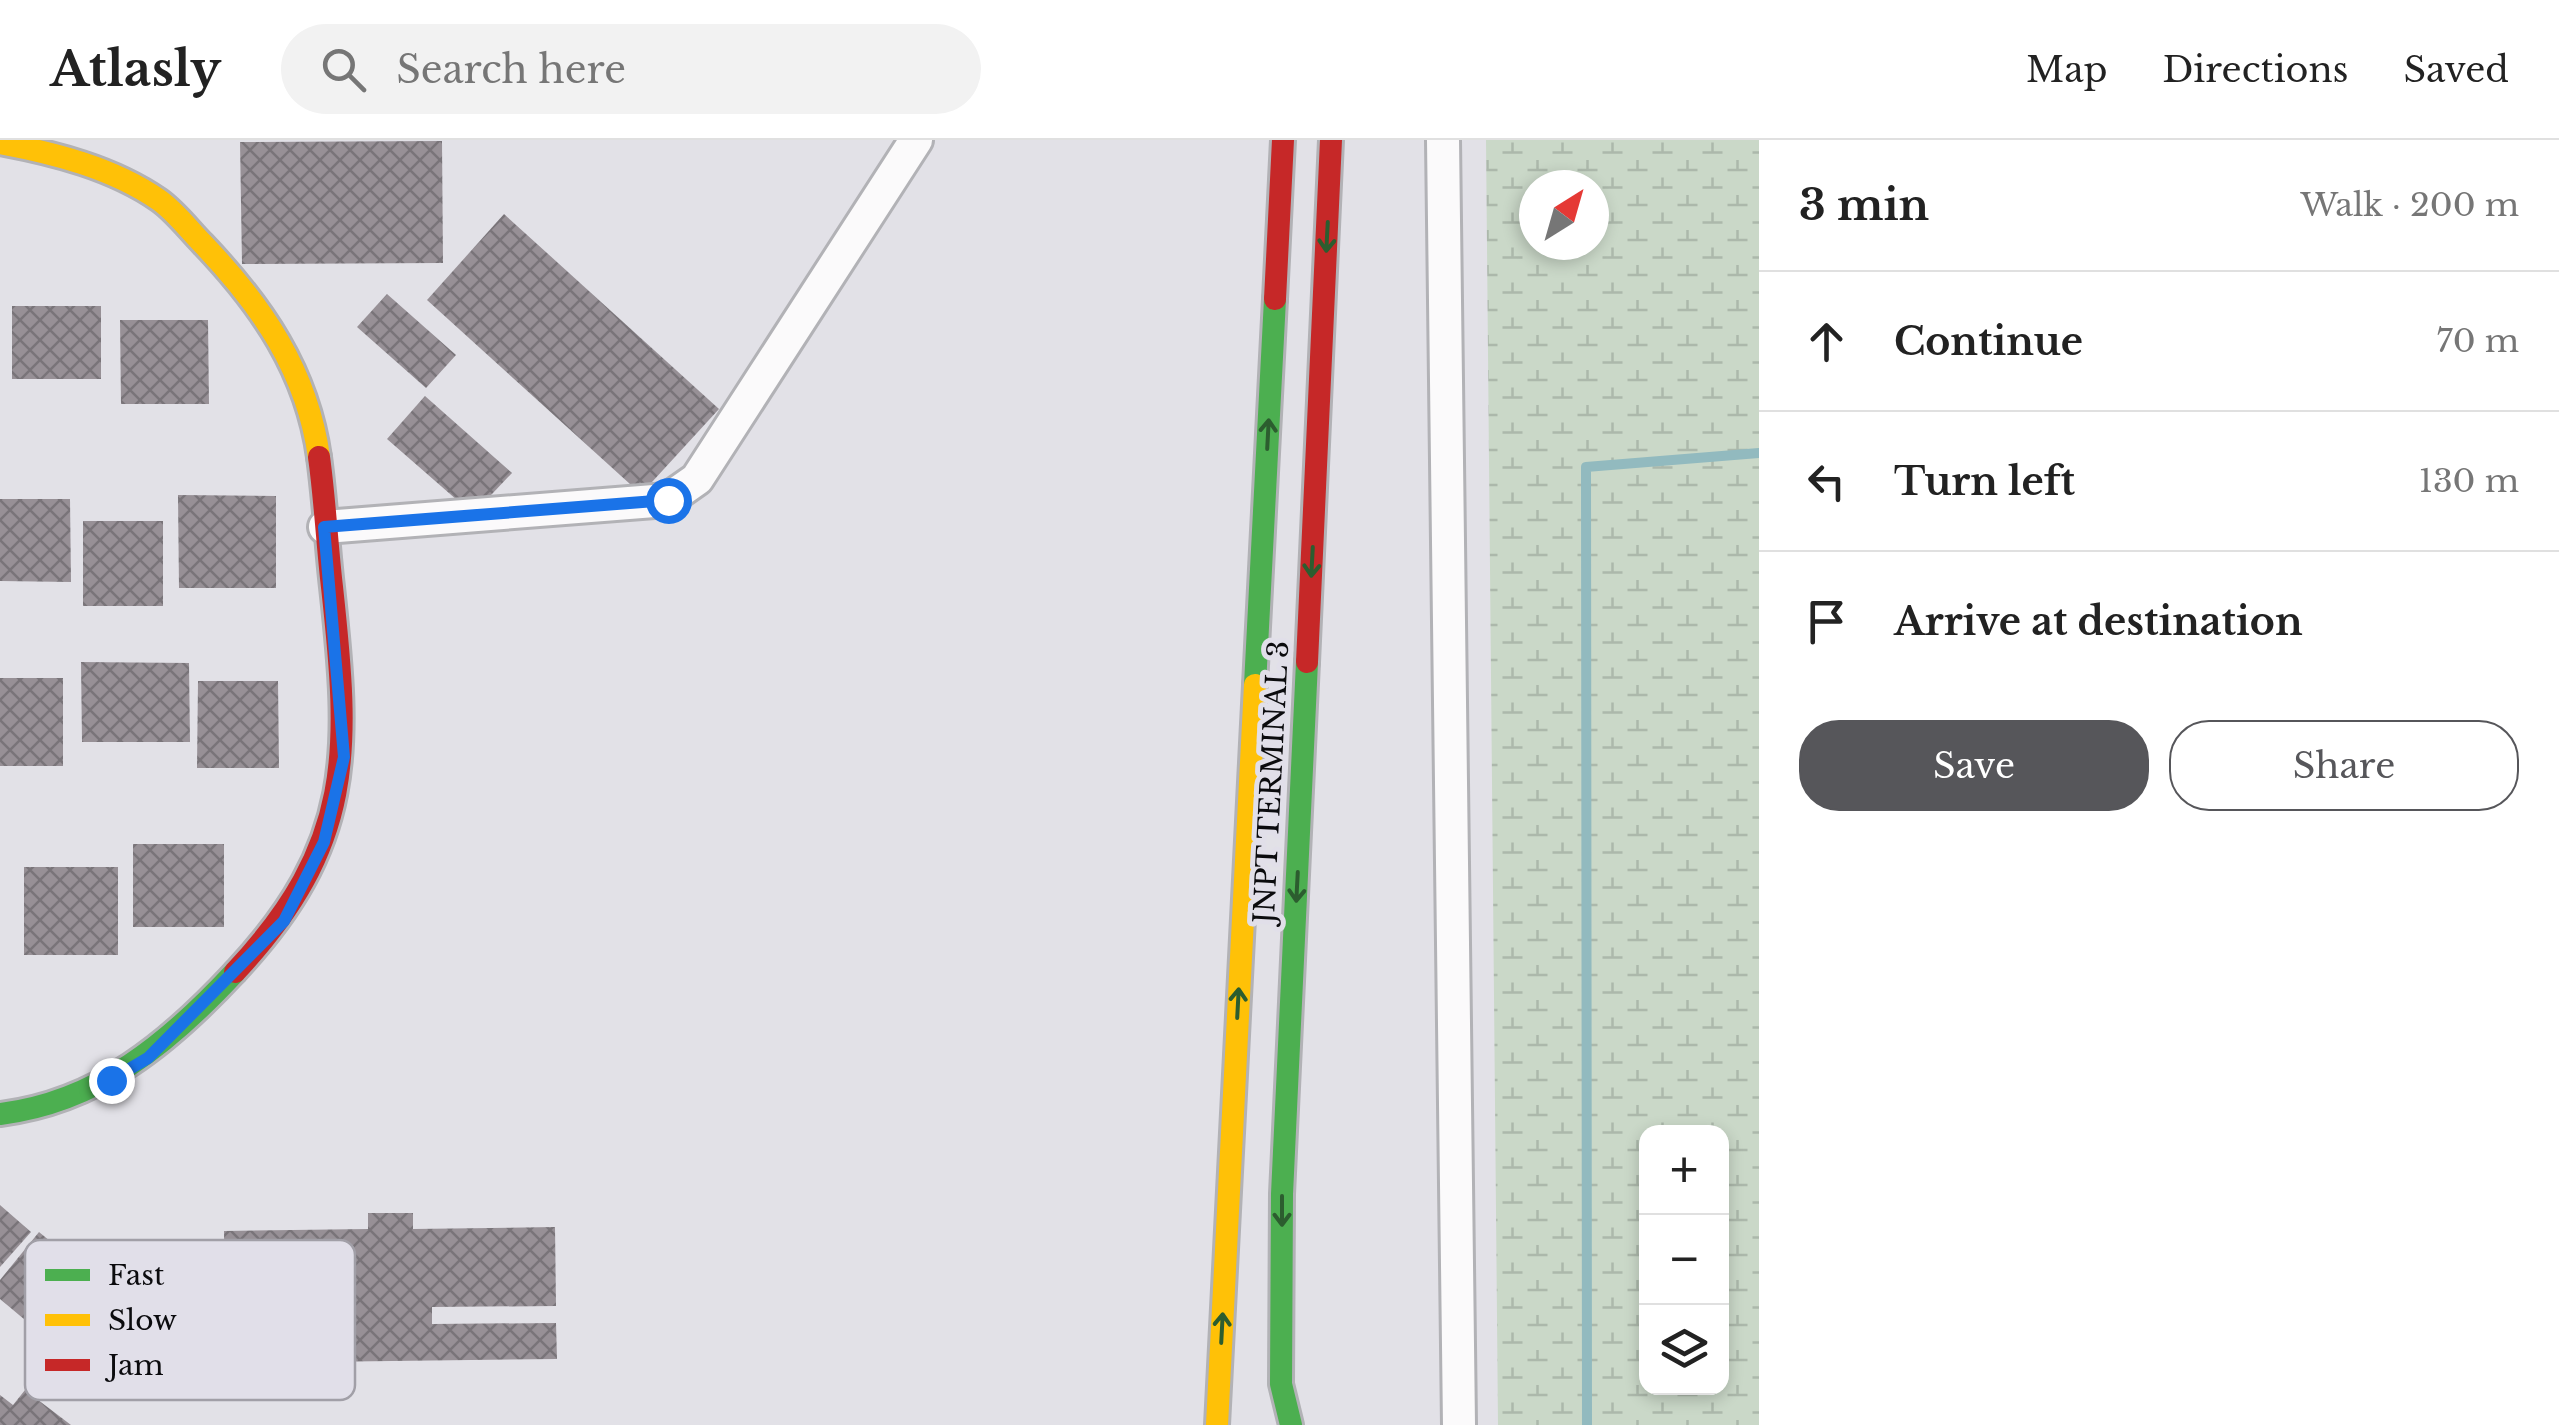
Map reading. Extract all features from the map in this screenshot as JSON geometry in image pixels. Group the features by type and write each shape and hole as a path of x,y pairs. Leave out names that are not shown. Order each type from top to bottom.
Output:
{"main road":[{"name":"JNPT TERMINAL 3","path":"1216,1425 1283,140"},
{"name":"JNPT TERMINAL 3","path":"1291,1425 1281,1384 1282,1194 1331,140"},
{"path":"0,143 58,152 159,199 230,272 278,334 310,408 344,757 324,842 284,921 148,1058 111,1080 33,1112 0,1114"}],"street":[{"path":"324,527 668,500 698,479 916,140"},
{"path":"1442,140 1459,1425"}],"green space":[{"path":"1486,140 1759,140 1759,1425 1498,1425"}],"building":[{"path":"442,141 443,263 242,264 240,142"},
{"path":"504,214 719,409 641,494 427,300"},
{"path":"387,294 456,355 426,388 357,327"},
{"path":"12,306 101,306 101,379 12,379"},
{"path":"120,320 208,320 209,404 121,404"},
{"path":"425,396 512,473 473,514 387,439"},
{"path":"178,495 276,496 276,588 179,588"},
{"path":"0,499 70,499 71,582 0,581"},
{"path":"83,521 163,521 163,606 83,606"},
{"path":"81,662 189,663 190,742 82,742"},
{"path":"0,678 63,678 63,766 0,766"},
{"path":"198,681 278,681 279,768 197,768"},
{"path":"133,844 224,844 224,927 133,927"},
{"path":"24,867 118,867 118,955 24,955"},
{"path":"0,1205 31,1232 0,1267"},
{"path":"368,1213 413,1213 413,1229 555,1227 556,1306 432,1307 432,1324 556,1323 557,1359 355,1361 355,1240 224,1240 224,1231 368,1229"},
{"path":"39,1232 49,1240 32,1240"},
{"path":"25,1249 25,1320 0,1299 0,1280"},
{"path":"25,1390 25,1400 38,1400 71,1425 0,1425 0,1395 13,1405"}],"waterway":[{"path":"1587,1425 1586,467 1759,453"}],"traffic: fast":[{"path":"1255,685 1275,299"},
{"path":"1291,1425 1281,1384 1282,1194 1307,662"},
{"path":"0,1114 69,1097 130,1065 184,1022 235,972"}],"traffic: slow":[{"path":"0,143 103,171 141,189 171,210 244,291 279,342 304,396 319,457"},
{"path":"1217,1425 1255,685"}],"traffic: jam":[{"path":"1275,299 1283,140"},
{"path":"1307,662 1331,140"},
{"path":"235,972 274,925 303,881 323,837 335,793 341,748 341,699 319,457"}],"route":[{"path":"111,1080 148,1058 284,921 324,842 344,757 336,625 324,527 668,500"}]}
